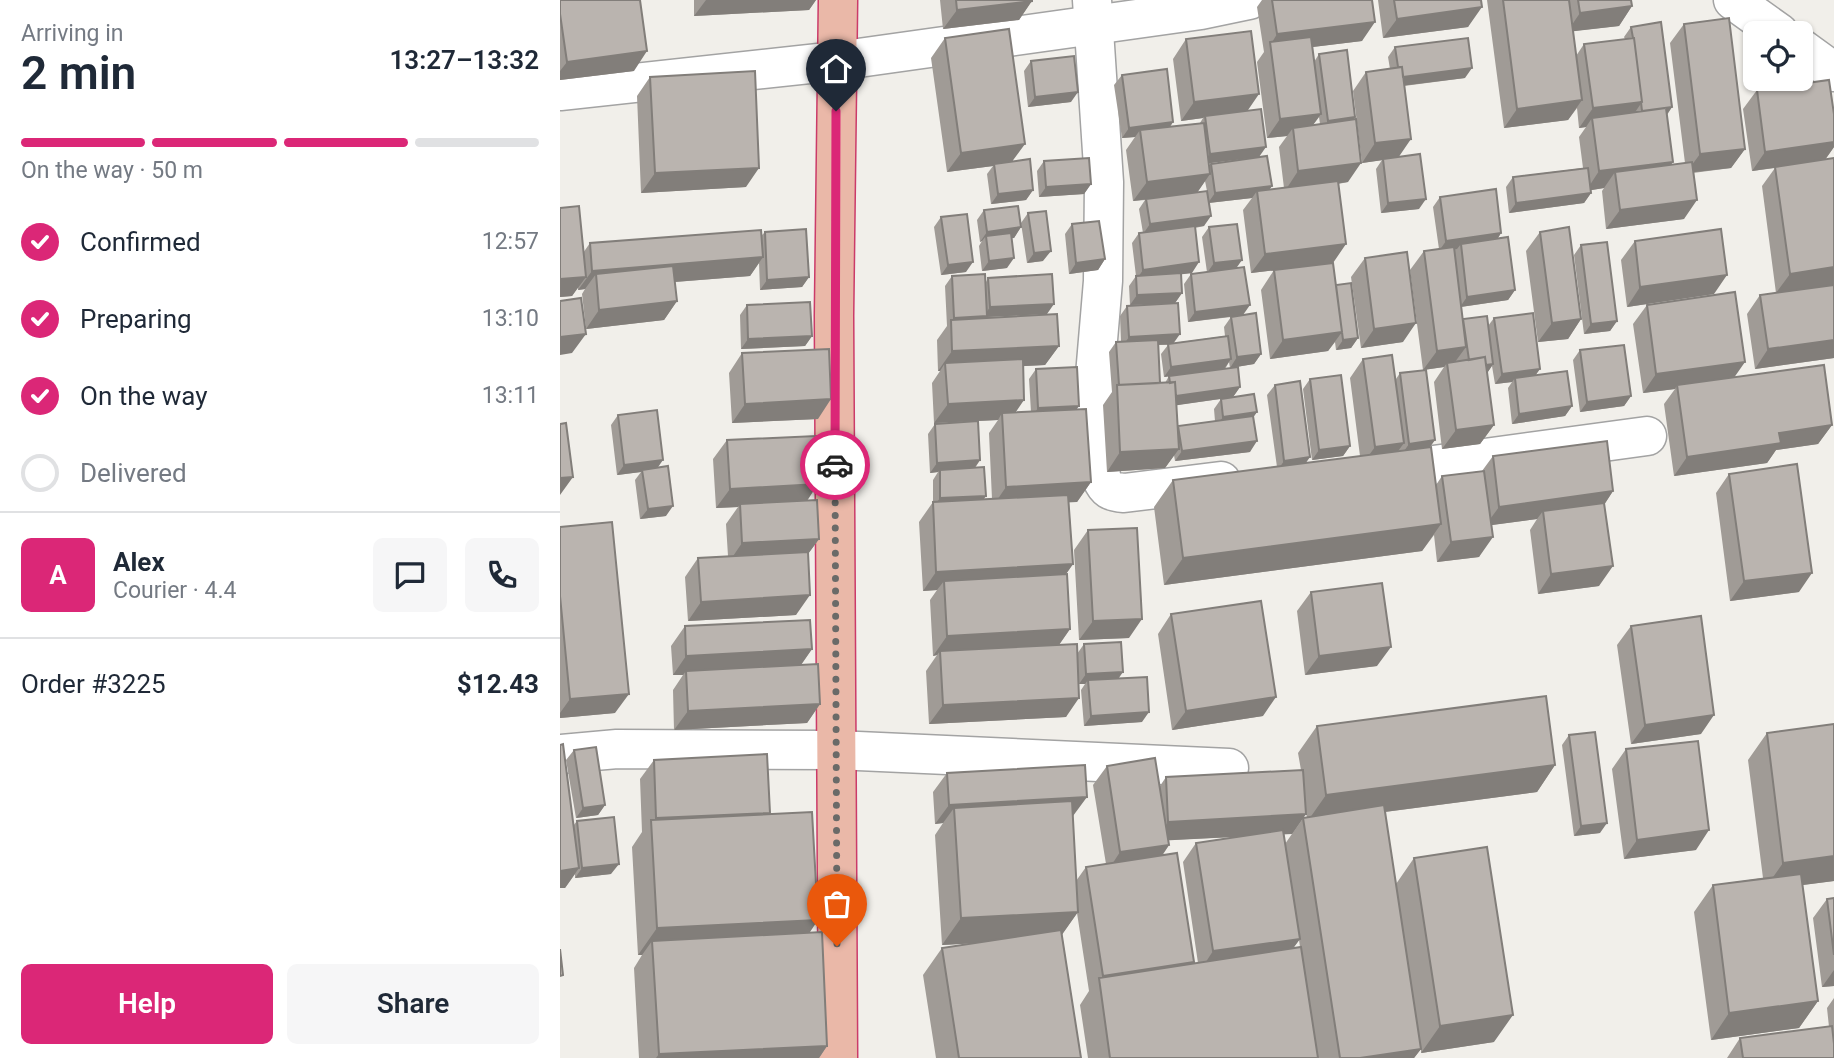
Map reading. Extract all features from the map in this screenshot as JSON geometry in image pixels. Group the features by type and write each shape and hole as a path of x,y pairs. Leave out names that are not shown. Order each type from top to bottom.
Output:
{"highway":[{"path":"838,0 834,316 838,1058"}],"street":[{"path":"560,92 837,61 1092,13 1201,10 1249,0"},
{"path":"1733,0 1762,21"},
{"path":"1092,13 1104,182 1103,281 1094,387 1101,477 1105,487 1112,492 1124,493 1254,478"},
{"path":"1813,57 1834,72"},
{"path":"1350,472 1419,467 1647,436"},
{"path":"560,754 617,749 836,750 1229,768"}],"building":[{"path":"560,0 640,0 647,51 567,62"},
{"path":"956,0 1032,0 1032,1 957,10"},
{"path":"1272,0 1372,0 1375,22 1277,34"},
{"path":"1394,0 1481,0 1482,7 1397,19"},
{"path":"1503,0 1569,0 1582,100 1517,109"},
{"path":"1578,0 1631,0 1632,6 1580,13"},
{"path":"1729,18 1745,149 1700,154 1684,24"},
{"path":"1661,22 1672,107 1642,111 1631,27"},
{"path":"1009,29 1025,144 961,153 945,38"},
{"path":"1251,31 1259,94 1194,102 1186,39"},
{"path":"1311,37 1321,114 1280,119 1270,42"},
{"path":"1468,38 1472,68 1403,77 1402,67 1398,67 1395,47"},
{"path":"1634,38 1642,102 1593,108 1584,44"},
{"path":"1347,50 1355,117 1328,121 1319,54"},
{"path":"1074,56 1078,92 1035,97 1031,61"},
{"path":"1402,67 1411,139 1375,143 1366,72"},
{"path":"1167,69 1173,122 1129,128 1122,75"},
{"path":"755,71 759,168 655,173 650,77"},
{"path":"1829,80 1834,114 1834,142 1765,152 1757,91 1813,91 1813,82"},
{"path":"1666,108 1673,162 1599,171 1592,118"},
{"path":"1261,109 1266,147 1210,154 1205,116"},
{"path":"1356,119 1361,163 1298,171 1293,128"},
{"path":"1204,123 1210,174 1147,182 1140,130"},
{"path":"1420,154 1426,199 1388,203 1383,159"},
{"path":"1267,156 1272,186 1215,193 1211,164"},
{"path":"1089,158 1091,184 1046,187 1044,161"},
{"path":"1834,158 1834,267 1790,274 1775,167"},
{"path":"1030,159 1033,190 998,194 994,164"},
{"path":"1692,162 1697,200 1620,210 1615,172"},
{"path":"1588,168 1591,193 1516,203 1513,177"},
{"path":"1338,181 1346,244 1265,254 1257,191"},
{"path":"1496,189 1501,233 1446,241 1440,197"},
{"path":"1207,191 1211,216 1150,224 1146,199"},
{"path":"579,206 586,277 560,279 560,208"},
{"path":"1018,206 1021,227 987,232 984,210"},
{"path":"1046,211 1051,251 1034,253 1028,213"},
{"path":"967,214 973,262 948,265 941,217"},
{"path":"1099,221 1105,259 1076,263 1072,224"},
{"path":"1237,224 1242,260 1214,263 1209,227"},
{"path":"1195,226 1199,262 1143,270 1139,233"},
{"path":"1569,227 1581,319 1552,323 1540,232"},
{"path":"806,229 809,277 767,280 765,232"},
{"path":"1721,229 1727,275 1640,287 1635,241"},
{"path":"761,230 763,257 592,271 590,243"},
{"path":"1011,233 1014,258 989,261 986,236"},
{"path":"1508,237 1515,290 1467,297 1461,244"},
{"path":"1607,242 1617,321 1591,324 1581,245"},
{"path":"1454,247 1466,347 1437,351 1424,251"},
{"path":"1407,252 1416,323 1374,329 1365,258"},
{"path":"1333,263 1342,332 1283,340 1274,270"},
{"path":"673,266 677,301 599,310 596,274"},
{"path":"1244,267 1250,305 1195,312 1191,274"},
{"path":"1181,273 1182,293 1137,295 1136,276"},
{"path":"985,274 987,316 954,318 952,276"},
{"path":"1052,274 1054,304 990,307 988,278"},
{"path":"1351,283 1358,338 1343,340 1336,285"},
{"path":"1834,285 1834,340 1768,349 1760,295"},
{"path":"1735,292 1745,362 1656,374 1647,305"},
{"path":"581,298 586,334 560,337 560,301"},
{"path":"810,302 812,336 748,339 747,305"},
{"path":"1178,303 1180,334 1129,337 1127,306"},
{"path":"1256,313 1261,354 1237,357 1231,317"},
{"path":"1533,313 1540,369 1502,374 1494,318"},
{"path":"1057,314 1059,346 952,351 951,320"},
{"path":"1487,316 1493,364 1486,365 1485,357 1469,360 1463,319"},
{"path":"1228,336 1231,359 1171,367 1168,344"},
{"path":"1158,340 1160,383 1119,385 1116,342"},
{"path":"1624,345 1631,396 1587,402 1580,350"},
{"path":"829,349 831,399 745,404 742,353"},
{"path":"1392,355 1404,443 1375,447 1363,359"},
{"path":"1485,357 1494,425 1456,430 1447,363"},
{"path":"1023,359 1024,400 948,404 945,363"},
{"path":"1824,365 1832,425 1779,433 1781,443 1687,457 1677,385"},
{"path":"1077,367 1079,406 1038,408 1036,369"},
{"path":"1238,367 1240,387 1176,396 1175,382 1170,383 1169,376"},
{"path":"1426,370 1435,440 1409,444 1400,373"},
{"path":"1567,371 1572,406 1519,414 1515,378"},
{"path":"1341,375 1350,446 1319,450 1310,379"},
{"path":"1300,381 1310,457 1284,461 1275,385"},
{"path":"1175,382 1179,449 1120,452 1117,385"},
{"path":"1254,394 1257,412 1223,417 1221,399"},
{"path":"1086,409 1091,482 1006,487 1002,413"},
{"path":"657,410 663,460 624,465 618,415"},
{"path":"1253,416 1257,441 1182,451 1178,426"},
{"path":"978,421 980,460 937,463 935,424"},
{"path":"566,423 573,477 560,478 560,424"},
{"path":"816,436 818,484 730,489 727,440"},
{"path":"1607,441 1613,491 1499,507 1493,456"},
{"path":"1431,447 1441,524 1183,558 1173,480"},
{"path":"1797,464 1812,573 1744,581 1729,474"},
{"path":"668,466 673,506 648,509 642,470"},
{"path":"984,467 986,496 940,498 940,470"},
{"path":"1484,471 1493,537 1451,542 1442,476"},
{"path":"1068,495 1073,564 936,572 933,502"},
{"path":"817,500 819,539 742,543 740,504"},
{"path":"1604,503 1613,566 1551,574 1543,511"},
{"path":"612,522 629,694 570,699 560,596 560,527"},
{"path":"1137,528 1142,619 1093,621 1088,530"},
{"path":"808,552 810,595 701,602 698,558"},
{"path":"1067,574 1070,629 947,636 944,581"},
{"path":"1382,583 1391,647 1319,656 1311,592"},
{"path":"1261,601 1276,697 1186,711 1171,614"},
{"path":"1701,616 1714,715 1645,725 1631,626"},
{"path":"810,620 812,649 686,656 685,626"},
{"path":"1121,642 1123,672 1086,674 1084,644"},
{"path":"1077,644 1079,698 943,705 940,651"},
{"path":"818,664 820,704 688,711 686,671"},
{"path":"1147,677 1149,712 1091,716 1088,680"},
{"path":"1546,696 1555,765 1326,795 1317,726"},
{"path":"1834,724 1834,856 1783,863 1767,733"},
{"path":"1595,732 1607,823 1581,826 1569,735"},
{"path":"1698,741 1709,830 1637,840 1626,749"},
{"path":"563,744 579,868 560,871 560,745"},
{"path":"596,747 605,805 583,808 574,750"},
{"path":"767,754 770,813 656,818 654,760"},
{"path":"1155,758 1169,845 1120,852 1107,766"},
{"path":"1085,765 1087,797 949,805 947,773"},
{"path":"1303,770 1306,814 1168,822 1166,777"},
{"path":"1072,801 1078,912 961,918 954,808"},
{"path":"1384,805 1421,1049 1360,1058 1340,1058 1303,818"},
{"path":"812,812 818,920 657,928 651,820"},
{"path":"614,817 619,864 582,868 577,821"},
{"path":"1283,830 1300,939 1213,951 1196,843"},
{"path":"1487,847 1513,1015 1440,1026 1414,858"},
{"path":"1177,853 1194,962 1103,976 1086,867"},
{"path":"1801,874 1818,1001 1729,1013 1713,885"},
{"path":"1834,898 1834,955 1827,899"},
{"path":"1061,930 1081,1058 959,1058 942,948"},
{"path":"822,932 827,1046 659,1054 652,941"},
{"path":"1301,947 1318,1058 1110,1058 1099,978"},
{"path":"560,949 563,975 560,976"},
{"path":"1832,1026 1834,1058 1743,1058 1740,1038"}],"way so far":[{"path":"835,465 837,946"}],"route":[{"path":"835,465 836,111"}]}
